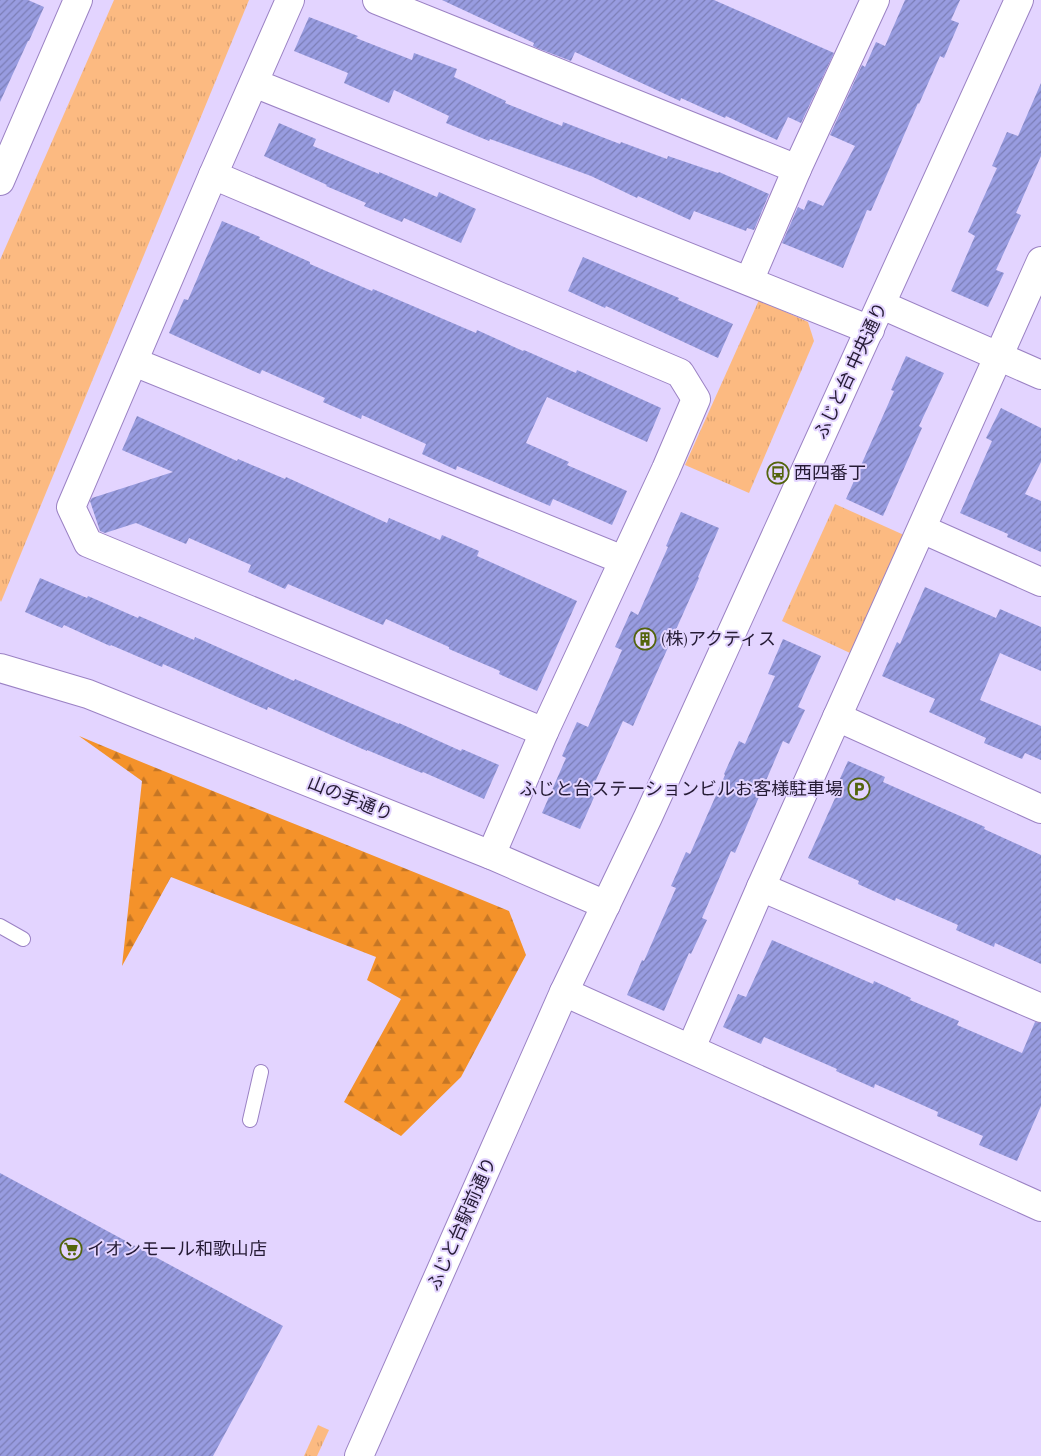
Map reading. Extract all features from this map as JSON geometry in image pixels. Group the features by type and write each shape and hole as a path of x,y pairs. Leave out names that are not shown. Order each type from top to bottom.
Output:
{"street":[{"path":"0,181 78,0"},
{"path":"290,0 71,507 88,544 544,732"},
{"path":"377,0 797,169"},
{"name":"ふじと台 中央通り","path":"606,905 882,304 1019,0"},
{"path":"749,281 870,1"},
{"path":"254,83 870,330"},
{"path":"213,175 680,373 696,399 666,469 622,560 544,732 491,855"},
{"path":"691,1048 1041,261"},
{"path":"882,304 1041,375"},
{"path":"134,362 622,560"},
{"path":"922,529 1041,582"},
{"name":"山の手通り","path":"0,668 88,694 491,855 606,905"},
{"path":"837,717 1041,809"},
{"path":"761,887 1041,1008"},
{"path":"606,905 564,992 1041,1207"},
{"name":"ふじと台駅前通り","path":"359,1456 564,992"}],"lane":[{"path":"0,926 23,939"},
{"path":"250,1120 261,1072"}],"green space":[{"path":"114,0 249,0 1,602 0,260"},
{"path":"759,300 808,322 814,341 749,493 685,465"},
{"path":"835,504 904,535 850,653 782,621"},
{"path":"79,736 509,911 526,955 461,1077 401,1136 344,1102 401,999 367,980 376,957 171,877 122,966 142,781"},
{"path":"318,1425 329,1430 317,1456 304,1456"}],"building":[{"path":"0,0 28,0 44,7 0,102"},
{"path":"442,0 714,0 834,53 801,123 788,117 777,140 726,116 725,118 681,98 680,101 575,52 571,61 537,48 533,46 534,43"},
{"path":"905,0 960,0 951,20 959,23 944,58 940,56 918,103 871,211 867,210 843,268 782,243 798,207 804,210 808,200 823,206 855,146 830,135 862,65 865,67 876,42 885,46"},
{"path":"309,17 412,60 414,53 457,69 454,77 506,101 505,103 562,126 563,122 620,144 621,142 667,159 668,156 719,172 769,194 754,230 747,228 746,231 694,211 690,220 591,176 490,139 489,141 446,123 449,116 394,90 389,103 344,83 348,73 294,51"},
{"path":"1041,83 1041,156 1016,213 1021,215 996,270 1004,273 988,307 951,291 975,236 968,232 997,168 992,166 1007,132 1018,136"},
{"path":"279,123 316,139 313,146 437,197 439,192 476,209 461,243 404,218 402,222 364,206 366,203 264,156"},
{"path":"222,221 260,237 259,239 310,262 310,264 372,291 373,289 476,333 477,330 576,373 577,370 661,408 647,442 547,397 526,443 569,462 567,465 627,491 612,525 553,499 550,506 457,466 456,470 422,454 426,444 362,415 361,419 323,402 325,398 262,370 260,374 169,333 184,299 188,300"},
{"path":"583,257 679,298 678,300 733,324 718,358 606,306 605,308 568,291"},
{"path":"906,356 944,373 919,426 922,428 883,516 846,499 894,391 891,390"},
{"path":"1001,408 1041,428 1041,462 1025,494 1041,501 1041,552 1007,537 1008,534 960,513 992,441 986,438"},
{"path":"137,416 237,461 238,459 285,479 286,477 387,523 389,518 440,540 442,535 479,551 477,556 577,601 537,691 499,674 500,671 386,619 383,625 288,584 285,589 248,572 251,565 189,538 186,544 136,523 105,533 100,531 90,501 92,498 173,472 122,450"},
{"path":"681,512 719,528 699,578 633,726 623,721 590,793 595,795 580,829 542,813 566,758 562,756 577,722 588,727 622,650 615,647 631,611 638,615"},
{"path":"40,578 138,618 139,616 194,640 195,637 294,681 295,679 461,751 462,749 499,765 484,799 423,772 367,751 268,707 267,710 163,664 162,667 64,625 62,628 25,612"},
{"path":"925,587 996,618 1000,609 1041,627 1041,671 1000,653 980,700 1041,726 1041,760 1025,753 1022,759 984,743 986,738 929,712 935,699 882,676 897,642 900,644"},
{"path":"783,639 821,656 798,707 805,710 789,744 783,741 735,853 731,851 702,918 707,920 691,954 689,953 664,1011 627,995 676,888 671,886 686,852 690,854 739,741 745,744 775,676 768,674"},
{"path":"848,761 885,777 883,782 985,827 984,829 1041,855 1041,964 995,943 994,947 956,930 958,925 896,898 895,901 858,884 859,881 808,858 836,796 833,794"},
{"path":"772,940 873,984 874,981 911,998 910,1000 959,1021 957,1025 1022,1053 1035,1022 1041,1023 1041,1106 1017,1161 979,1145 983,1136 937,1116 938,1112 875,1084 874,1088 836,1071 837,1069 764,1037 761,1044 723,1027 738,994 746,997"},
{"name":"イオンモール和歌山店","path":"0,1173 283,1326 213,1456 0,1456"}],"place":[{"name":"西四番丁","path":"778,473"},
{"name":"(株)アクティス","path":"645,639"},
{"name":"ふじと台ステーションビルお客様駐車場","path":"859,789"},
{"name":"イオンモール和歌山店","path":"71,1249"}]}
